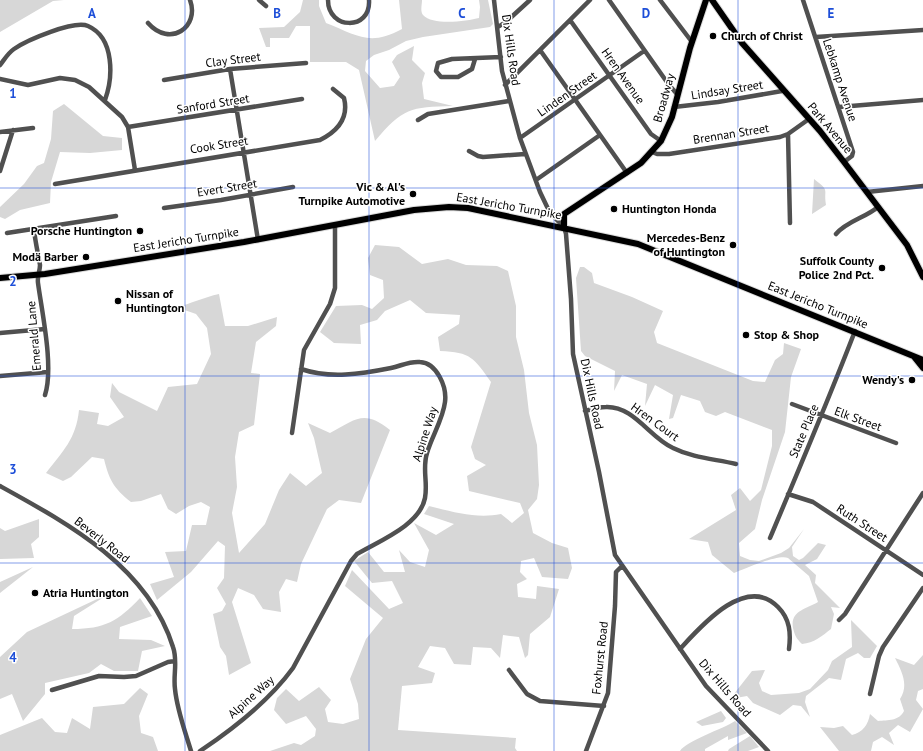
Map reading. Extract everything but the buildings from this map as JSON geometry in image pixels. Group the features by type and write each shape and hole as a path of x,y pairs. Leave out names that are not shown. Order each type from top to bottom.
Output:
{"main road":[{"name":"Broadway","path":"564,227 564,214 575,205 627,173 652,152 661,141 669,125 692,42 706,0"},
{"name":"Park Avenue","path":"712,0 742,43 782,91 809,119 844,162 907,245 923,275"},
{"name":"East Jericho Turnpike","path":"0,278 39,274 258,240 414,210 450,207 474,209 638,244 855,331 923,360"},
{"path":"912,355 923,368"}],"street":[{"path":"148,23 155,31 163,35 172,35 180,32 190,19 192,12 190,0"},
{"path":"259,0 266,6"},
{"path":"328,0 334,17 343,22 351,23 361,20 365,16 370,8 369,0"},
{"name":"Dix Hills Road","path":"494,0 505,85 520,138 525,154 550,213 564,227 566,234 572,299 573,350 599,472 614,555 711,692 768,751"},
{"path":"498,27 507,21 530,0"},
{"path":"505,85 590,0"},
{"path":"609,0 644,51 677,94"},
{"path":"660,0 692,42"},
{"name":"Lebkamp Avenue","path":"803,0 853,152 852,156 844,162"},
{"name":"Hren Avenue","path":"570,20 651,134 661,141"},
{"path":"0,66 14,49 56,30 74,24 88,26 100,37 109,54 110,79 105,100"},
{"path":"816,37 923,30"},
{"path":"540,50 627,173"},
{"name":"Linden Street","path":"520,138 644,51"},
{"path":"475,59 472,70 458,77 441,77 436,71 438,63 446,60 501,56"},
{"name":"Clay Street","path":"164,80 230,69 306,63"},
{"path":"230,69 258,240"},
{"path":"0,79 28,85 52,79 68,78 82,83 105,100 122,117 128,127 135,170"},
{"name":"Cook Street","path":"55,184 243,151 320,140 334,132 345,116 346,107 344,98 332,89"},
{"name":"Lindsay Street","path":"674,107 718,102 782,91"},
{"name":"Sanford Street","path":"128,127 302,99"},
{"path":"839,106 923,100"},
{"path":"418,120 428,114 509,101"},
{"name":"Brennan Street","path":"652,152 657,154 669,154 788,134 809,119"},
{"path":"0,132 33,128"},
{"path":"0,172 13,130"},
{"path":"788,134 790,223"},
{"path":"536,180 600,135"},
{"path":"469,151 483,157 525,154"},
{"path":"866,192 923,186"},
{"name":"Evert Street","path":"164,208 293,187"},
{"path":"836,234 846,224 862,218 878,207"},
{"path":"7,233 116,216"},
{"path":"292,433 304,350 330,304 335,288 335,225"},
{"name":"Emerald Lane","path":"34,229 40,267 38,281 45,329 48,372 46,396"},
{"path":"0,333 45,329"},
{"name":"State Place","path":"770,538 855,331"},
{"name":"Alpine Way","path":"200,751 231,729 282,684 293,668 351,561 357,554 415,518 425,498 424,461 443,410 445,400 441,379 430,365 420,362 406,363 396,367 368,372 324,376 301,369"},
{"path":"0,376 48,372"},
{"name":"Elk Street","path":"792,404 896,443"},
{"name":"Hren Court","path":"585,411 607,406 618,408 631,416 671,448 684,453 736,464"},
{"name":"Beverly Road","path":"0,486 61,520 106,553 123,569 146,595 162,621 174,649 176,661 175,693 191,751"},
{"name":"Ruth Street","path":"788,494 813,502 923,575"},
{"path":"839,620 845,614 923,494"},
{"name":"Foxhurst Road","path":"586,751 604,706 610,683 616,572 614,555"},
{"path":"616,572 622,566"},
{"path":"870,694 879,656 883,647 923,588"},
{"path":"680,649 693,635 729,604 745,597 754,596 770,600 785,615 790,635 789,650"},
{"path":"52,690 99,676 124,678 136,676 176,661"},
{"path":"509,670 527,694 540,701 604,706"}],"shaded area":[{"path":"0,0 64,0 53,1 0,32"},
{"path":"303,0 319,0 319,6 326,23 363,37 381,37 402,29 399,0 422,0 421,10 423,15 434,21 450,22 479,18 479,0 488,0 493,24 490,27 406,41 389,50 374,55 366,61 365,71 380,88 394,86 400,77 392,62 397,55 414,46 412,60 425,73 422,83 424,99 453,106 427,107 408,112 393,122 375,141 359,70 346,62 310,62 310,26 296,26 289,38 270,38 270,47 266,47 259,28 284,27 300,12"},
{"path":"64,104 103,136 122,138 122,150 90,153 60,152 51,182 50,203 20,210 5,219 0,217 0,207 24,184 37,166 44,163 51,139 53,111"},
{"path":"814,179 823,186 825,190 826,205 812,214"},
{"path":"375,245 399,247 422,264 448,259 466,265 497,266 508,271 516,306 516,337 524,370 529,413 537,445 539,485 537,499 528,510 533,533 552,543 568,548 572,568 568,579 542,577 534,558 521,561 520,572 527,579 517,584 518,597 536,599 537,586 559,589 550,617 530,634 528,655 525,658 519,637 503,635 500,658 491,648 473,647 471,665 454,664 445,648 430,646 418,667 435,673 432,683 402,686 398,730 516,738 515,748 517,751 270,751 294,743 301,745 315,736 316,729 306,716 286,724 274,710 277,698 286,689 299,701 319,687 331,700 325,709 328,722 343,724 359,719 358,704 350,679 366,639 383,618 345,586 352,570 389,609 403,603 392,581 372,583 354,561 368,552 384,572 405,572 399,550 410,562 425,567 429,550 414,523 436,535 454,524 424,514 429,506 483,516 501,514 512,523 524,513 520,503 469,491 467,476 486,465 475,459 471,447 491,382 476,362 471,358 459,353 440,351 438,337 459,324 460,315 426,313 410,300 385,311 377,320 360,325 361,344 334,343 320,332 336,306 362,305 372,309 384,298 383,280 370,275 368,258"},
{"path":"580,267 584,267 592,273 594,283 632,297 663,311 654,332 657,343 753,381 765,382 775,360 783,354 784,343 801,349 791,377 785,432 762,500 755,529 739,543 740,556 750,560 759,561 781,553 789,548 804,529 792,547 793,556 799,560 818,543 826,545 817,559 805,565 816,575 815,583 840,608 831,607 834,614 831,629 821,637 814,641 802,644 795,635 793,622 796,614 818,602 809,576 788,558 783,557 769,560 734,573 712,555 708,542 689,539 736,510 731,495 740,488 750,501 761,490 772,446 772,430 725,412 716,416 705,412 700,401 681,395 673,418 669,419 673,395 655,385 645,406 647,384 622,375 614,391 615,371 585,356 581,351 576,278"},
{"path":"219,294 225,326 248,326 277,317 276,326 256,342 251,373 260,374 254,425 239,432 235,457 237,487 232,513 239,553 265,524 279,490 290,473 306,486 322,473 314,438 308,423 330,433 354,420 366,418 381,424 390,430 361,503 339,500 327,509 301,564 297,582 286,579 279,592 281,612 263,609 254,595 238,588 232,602 251,663 229,675 226,656 220,647 213,614 222,611 226,604 217,588 224,578 225,546 218,541 191,572 157,600 150,584 174,577 165,552 186,551 192,525 206,525 210,507 201,502 189,506 176,514 168,509 161,494 141,501 131,502 116,488 108,472 104,459 92,457 71,477 63,481 46,473 72,437 79,410 99,413 97,424 108,426 124,417 110,397 112,383 119,392 157,411 168,387 197,384 211,354 207,328 196,314 176,307"},
{"path":"39,519 39,537 31,544 34,558 0,559 0,528 5,531"},
{"path":"33,567 0,593 0,582"},
{"path":"112,592 74,616 72,629 83,629 110,622 125,613 140,598 152,616 120,627 119,639 151,640 165,646 142,651 138,671 114,671 101,664 89,673 45,683 45,694 23,721 12,694 0,699 0,657 27,632"},
{"path":"851,620 877,646 870,658 864,658 858,653 846,659 841,680 829,678 806,696 805,702 810,717 801,706 793,705 780,715 753,703 747,696 730,699 752,671 765,670 759,683 762,691 771,695 799,693 810,689 828,670 832,661 852,647"},
{"path":"923,655 923,689 918,691 916,700 923,709 910,732 898,725 889,733 894,745 882,737 873,742 871,751 839,751 820,727 834,728 843,726 852,735 864,728 868,722 870,714 878,721 899,717 904,711 900,699 904,689 904,678 895,658 914,665"},
{"path":"140,688 148,694 139,716 141,733 153,737 158,751 0,751 0,735 42,718 55,732 67,733 72,718 90,729 93,707 124,704"},
{"path":"721,711 726,718 723,722 702,726 696,722"},
{"path":"735,721 747,733 728,740 728,736 705,749 705,751 680,751 689,743"},
{"path":"750,736 759,747 748,751 728,751 729,749"}],"place":[{"name":"Church of Christ","path":"713,36"},
{"name":"Vic & Al's Turnpike Automotive","path":"413,194"},
{"name":"Huntington Honda","path":"614,209"},
{"name":"Porsche Huntington","path":"140,231"},
{"name":"Mercedes-Benz of Huntington","path":"733,245"},
{"name":"Modä Barber","path":"86,257"},
{"name":"Suffolk County Police 2nd Pct.","path":"882,268"},
{"name":"Nissan of Huntington","path":"118,301"},
{"name":"Stop & Shop","path":"746,335"},
{"name":"Wendy's","path":"912,380"},
{"name":"Atria Huntington","path":"35,593"}]}
